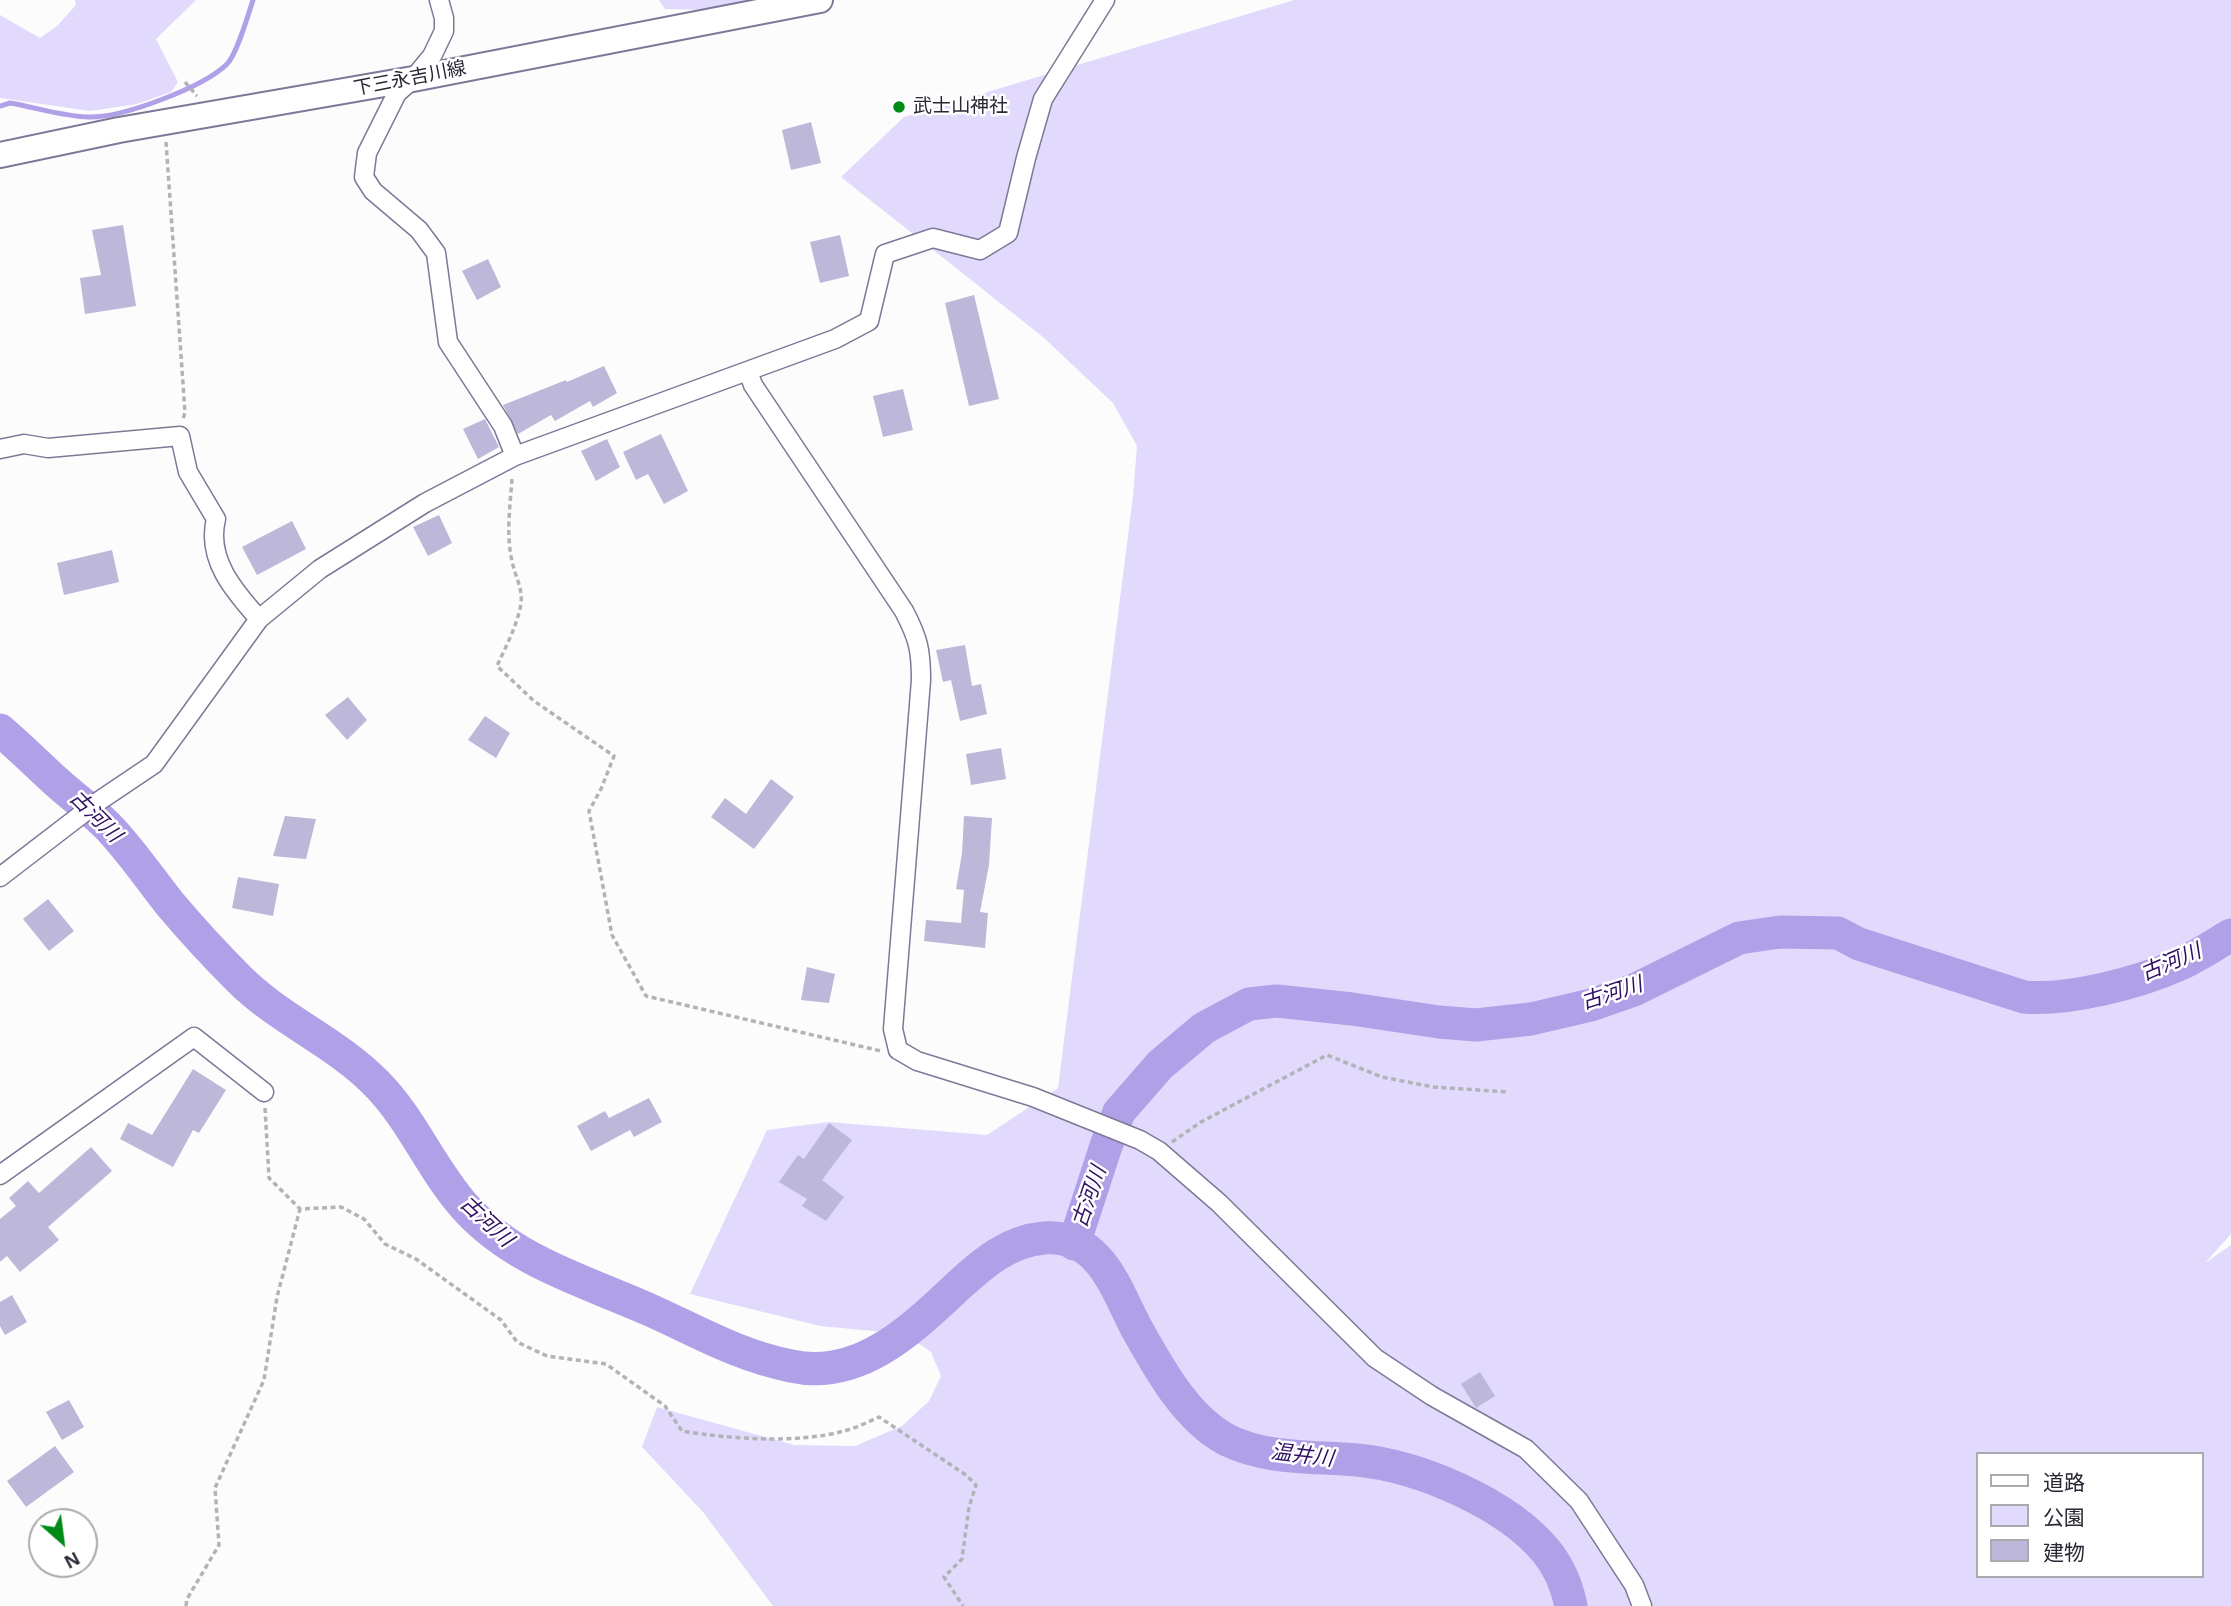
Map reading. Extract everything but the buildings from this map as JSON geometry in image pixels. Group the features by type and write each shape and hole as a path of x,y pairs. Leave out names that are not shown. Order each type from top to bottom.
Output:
{"main road":[{"name":"下三永吉川線","path":"0,155 820,0"}],"street":[{"path":"439,0 444,31 432,56 397,93 367,153 364,177 373,191 419,230 436,253 448,342 503,426 515,456"},
{"path":"0,877 99,801 154,764 259,620 320,569 425,503 515,456 835,339 869,321 885,254 933,237 981,250 1008,233 1044,99 1105,0"},
{"path":"748,371 753,385 904,611 916,633 921,651 921,680 893,1029 898,1050 917,1061 1033,1097 1140,1140 1159,1151 1219,1203 1375,1358 1432,1396 1526,1449 1579,1501 1633,1585 1642,1606"},
{"path":"0,449 24,444 48,448 180,436 188,472 216,519 213,532 217,558 231,587 259,620"},
{"path":"0,1175 194,1037 264,1092"}],"path":[{"path":"185,82 202,102"},
{"path":"164,122 185,412 180,436"},
{"path":"515,456 509,517 512,562 520,583 521,603 515,626 497,666 534,701 614,756 589,811 612,935 646,996 882,1051 898,1050"},
{"path":"1159,1151 1201,1122 1327,1055 1382,1077 1433,1087 1508,1092"},
{"path":"264,1092 269,1178 300,1209 341,1207 364,1219 385,1244 416,1259 501,1320 517,1342 547,1356 606,1364 665,1406 682,1431 722,1437 815,1437 846,1431 879,1417 966,1475 976,1485 962,1559 944,1577 963,1606"},
{"path":"186,1606 187,1598 219,1545 215,1489 264,1380 277,1297 300,1209"}],"green space":[{"path":"75,0 196,0 156,39 178,82 171,92 137,104 90,111 0,98 0,15 40,38 57,26 76,5"},
{"path":"659,0 761,0 710,10 665,9"},
{"path":"1294,0 2231,0 2231,1234 2205,1263 2231,1245 2231,1606 773,1606 703,1512 642,1447 657,1407 794,1445 855,1446 902,1426 929,1401 941,1376 931,1352 905,1334 820,1326 690,1294 767,1130 829,1122 987,1135 1058,1088 1133,496 1137,446 1113,403 1043,337 841,177 904,117"}],"waterway":[{"path":"0,106 10,103 70,115 103,116 141,107 182,91 216,73 231,59 253,0"},
{"name":"古河川","path":"0,730 107,825 178,914 239,979 272,1007 343,1055 376,1083 400,1112 465,1207 484,1226 528,1256 753,1356 791,1366 816,1369 839,1366 882,1348 921,1320 976,1270 1007,1249 1031,1240 1064,1239 1080,1245 1104,1268 1165,1377 1187,1406 1212,1431 1227,1440 1258,1451 1381,1464 1407,1470 1460,1490 1508,1517 1546,1551 1562,1577 1571,1606"},
{"name":"古河川","path":"1074,1244 1119,1112 1160,1065 1204,1028 1249,1004 1277,1001 1476,1025 1531,1019 1591,1005 1634,990 1739,938 1780,932 1838,933 1859,944 2024,997 2042,998 2102,989 2162,972 2231,935"}],"place":[{"name":"武士山神社","path":"899,107"}],"water label":[{"name":"温井川","path":"1302,1456"}]}
